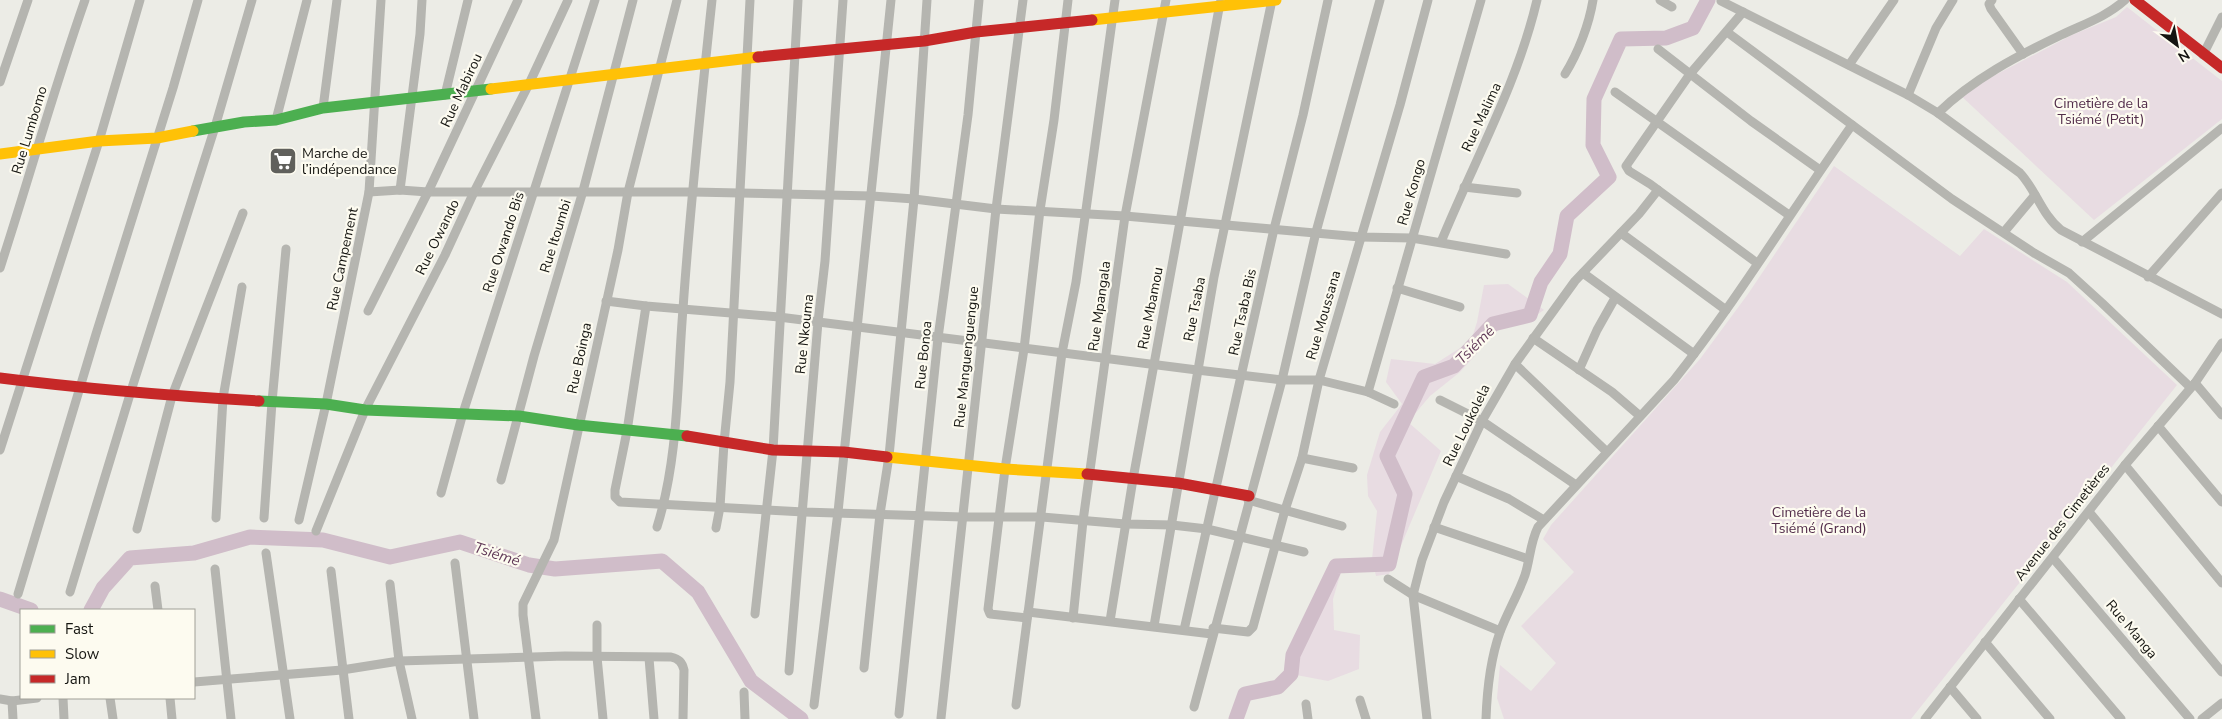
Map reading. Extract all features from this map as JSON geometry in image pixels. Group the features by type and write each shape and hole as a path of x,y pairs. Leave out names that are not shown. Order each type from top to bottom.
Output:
{"main road":[{"path":"0,154 100,141 157,138 244,122 276,120 323,108 412,97 659,71 748,58 924,41 976,32 1164,12 1220,3 1274,0"},
{"path":"2135,0 2222,68"},
{"path":"0,378 80,388 172,396 326,404 365,410 519,416 627,431 675,434 773,450 844,452 968,466 1090,474 1178,483 1216,489 1249,498"}],"street":[{"path":"0,82 28,0"},
{"name":"Rue Lumbomo","path":"0,268 39,148 64,61 85,0"},
{"path":"0,450 100,141 140,0"},
{"path":"18,594 198,0"},
{"path":"70,592 130,391 215,127 252,0"},
{"path":"276,120 307,0"},
{"path":"323,108 337,0"},
{"name":"Rue Campement","path":"299,520 326,404 369,192 381,0"},
{"path":"400,190 422,0"},
{"path":"445,95 468,0"},
{"name":"Rue Mabirou","path":"368,311 428,192 518,0"},
{"name":"Rue Owando","path":"316,531 365,410 445,255 568,0"},
{"name":"Rue Owando Bis","path":"441,493 463,413 594,0"},
{"name":"Rue Itoumbi","path":"501,480 534,356 582,192 633,0"},
{"name":"Rue Boinga","path":"536,719 523,604 554,540 628,192 677,0"},
{"path":"656,527 664,504 675,434 682,310 712,0"},
{"path":"716,528 720,507 730,382 750,0"},
{"path":"755,614 773,450 778,318 788,194 798,0"},
{"name":"Rue Nkouma","path":"789,671 804,512 818,322 825,262 843,0"},
{"path":"814,705 838,512 891,0"},
{"path":"864,668 880,514 889,456 899,334 914,199 928,0"},
{"name":"Rue Bonoa","path":"899,714 918,515 979,0"},
{"name":"Rue Manguenguengue","path":"941,718 996,209 1023,0"},
{"path":"1068,0 1054,120 1040,210 1024,349 1005,469 988,612 1213,631"},
{"path":"1016,705 1062,354 1085,215 1115,0"},
{"name":"Rue Mpangala","path":"1073,618 1083,521 1126,216 1166,0"},
{"name":"Rue Tsaba","path":"1154,626 1197,370 1225,225 1274,0"},
{"name":"Rue Tsaba Bis","path":"1184,630 1274,229 1303,115 1328,0"},
{"path":"1194,707 1282,380 1316,232 1380,0"},
{"name":"Rue Moussana","path":"1213,631 1248,632 1253,627 1285,510 1302,458 1319,380 1400,105 1428,0"},
{"name":"Rue Kongo","path":"1368,392 1482,0"},
{"name":"Rue Malima","path":"1441,242 1464,187 1506,97 1528,39 1537,0"},
{"path":"1565,74 1573,62 1593,0"},
{"path":"1660,0 1672,7"},
{"path":"1849,65 1894,0"},
{"path":"1908,95 1936,28 1953,0"},
{"path":"1992,0 1989,4 1991,10 2023,54"},
{"path":"1938,113 1958,93 1973,82 2062,34 2102,17 2125,0"},
{"path":"1721,1 1908,95 1938,113 2020,173 2028,182 2055,224 2082,242 2222,314"},
{"name":"Rue Mbamou","path":"1110,621 1132,479 1220,3"},
{"path":"1743,12 1690,74 1626,166 1629,171 1757,263"},
{"path":"2203,55 2222,17"},
{"path":"1727,32 1952,199 2034,253 2069,273 2192,385 2222,415"},
{"path":"1658,49 1820,170"},
{"path":"1615,92 1789,215"},
{"path":"1486,719 1490,670 1500,631 1520,587 1534,536 1544,520 1640,416 1694,354 1852,125"},
{"path":"2082,242 2222,128"},
{"path":"1464,187 1517,193"},
{"path":"369,192 400,190 428,192 694,192 872,196 996,209 1126,216 1360,237 1412,238 1506,254"},
{"name":"Rue Loukolela","path":"1427,719 1413,595 1422,560 1456,476 1482,420 1533,338 1575,281 1621,233 1658,190"},
{"path":"2148,277 2222,193"},
{"path":"2004,232 2035,195"},
{"path":"137,529 172,396 243,213"},
{"path":"1621,233 1726,310"},
{"path":"264,518 286,249"},
{"path":"1583,273 1694,354"},
{"path":"216,518 223,398 242,287"},
{"path":"1397,288 1460,307"},
{"path":"1579,370 1615,298"},
{"path":"606,300 682,310 818,322 899,334 1282,380 1319,380 1368,392 1394,404"},
{"path":"646,306 615,497 620,502 804,512 962,517 1042,517 1125,524 1172,525 1208,529 1304,552"},
{"path":"1533,338 1612,392 1640,416"},
{"name":"Avenue des Cimetières","path":"1925,719 2125,465 2192,385 2222,343"},
{"path":"1516,364 1607,452"},
{"path":"1440,400 1482,420 1576,485"},
{"path":"2158,426 2222,502"},
{"path":"1302,458 1353,468"},
{"path":"2125,465 2222,583"},
{"path":"1456,476 1509,499 1544,520"},
{"path":"1249,498 1342,526"},
{"path":"2089,512 2222,672"},
{"path":"1434,527 1528,559"},
{"path":"266,554 290,719"},
{"name":"Rue Manga","path":"2053,558 2190,719"},
{"path":"455,563 474,719"},
{"path":"215,569 231,719"},
{"path":"330,571 348,719"},
{"path":"1388,579 1413,595 1500,631"},
{"path":"390,584 399,661 412,719"},
{"path":"155,586 158,609"},
{"path":"2019,599 2121,719"},
{"path":"597,625 597,657 603,719"},
{"path":"1985,642 2050,719"},
{"path":"195,682 342,670 399,661 529,657 672,657 683,663 683,719"},
{"path":"649,658 654,719"},
{"path":"1950,687 1977,719"},
{"path":"744,692 745,719"},
{"path":"0,699 24,699"},
{"path":"63,699 64,719"},
{"path":"110,699 113,719"},
{"path":"170,699 172,719"},
{"path":"12,700 13,719"},
{"path":"1360,700 1366,719"},
{"path":"2202,719 2222,703"},
{"path":"1306,704 1308,719"}],"green space":[{"name":"Cimetière de la Tsiémé (Petit)","path":"2127,7 2222,81 2222,119 2094,220 1959,94 2072,35 2116,17"},
{"name":"Cimetière de la Tsiémé (Grand)","path":"1834,166 1960,256 1984,229 2067,282 2177,385 1911,719 1504,719 1497,698 1500,665 1531,691 1556,663 1521,626 1574,572 1543,539 1551,525 1700,359 1748,294"},
{"path":"1508,284 1544,310 1523,324 1501,327 1460,372 1430,396 1408,422 1441,451 1389,574 1376,576 1372,559 1377,511 1368,496 1367,475 1380,432 1402,404 1386,382 1391,359 1435,364 1471,341 1477,322 1484,285"},
{"path":"1341,572 1333,599 1334,630 1360,635 1359,669 1328,681 1291,674 1326,574"}],"waterway":[{"name":"Tsiémé","path":"1236,719 1245,694 1278,687 1291,674 1293,655 1336,566 1389,564 1405,494 1387,456 1424,377 1454,366 1493,324 1530,315 1541,282 1560,254 1567,216 1609,177 1593,145 1594,99 1621,39 1666,38 1693,28 1708,0"},
{"name":"Tsiémé","path":"92,609 103,588 130,558 194,553 250,537 323,540 390,557 460,542 529,565 555,569 662,561 698,592 751,681 801,719"},
{"name":"Tsiémé","path":"0,599 28,609"}],"traffic: fast":[{"path":"193,131 244,122 276,120 323,108 491,89"},
{"path":"259,401 326,404 365,410 519,416 578,425 687,436"}],"traffic: slow":[{"path":"1092,20 1276,0"},
{"path":"491,89 758,57"},
{"path":"0,154 99,141 157,138 193,131"},
{"path":"887,457 1005,469 1087,474"}],"traffic: jam":[{"path":"2135,0 2222,68"},
{"path":"758,57 924,41 976,32 1092,20"},
{"path":"0,378 129,392 259,401"},
{"path":"687,436 773,450 844,452 887,457"},
{"path":"1087,474 1178,483 1249,496"}],"place":[{"name":"Marche de l’indépendance","path":"283,161"}]}
